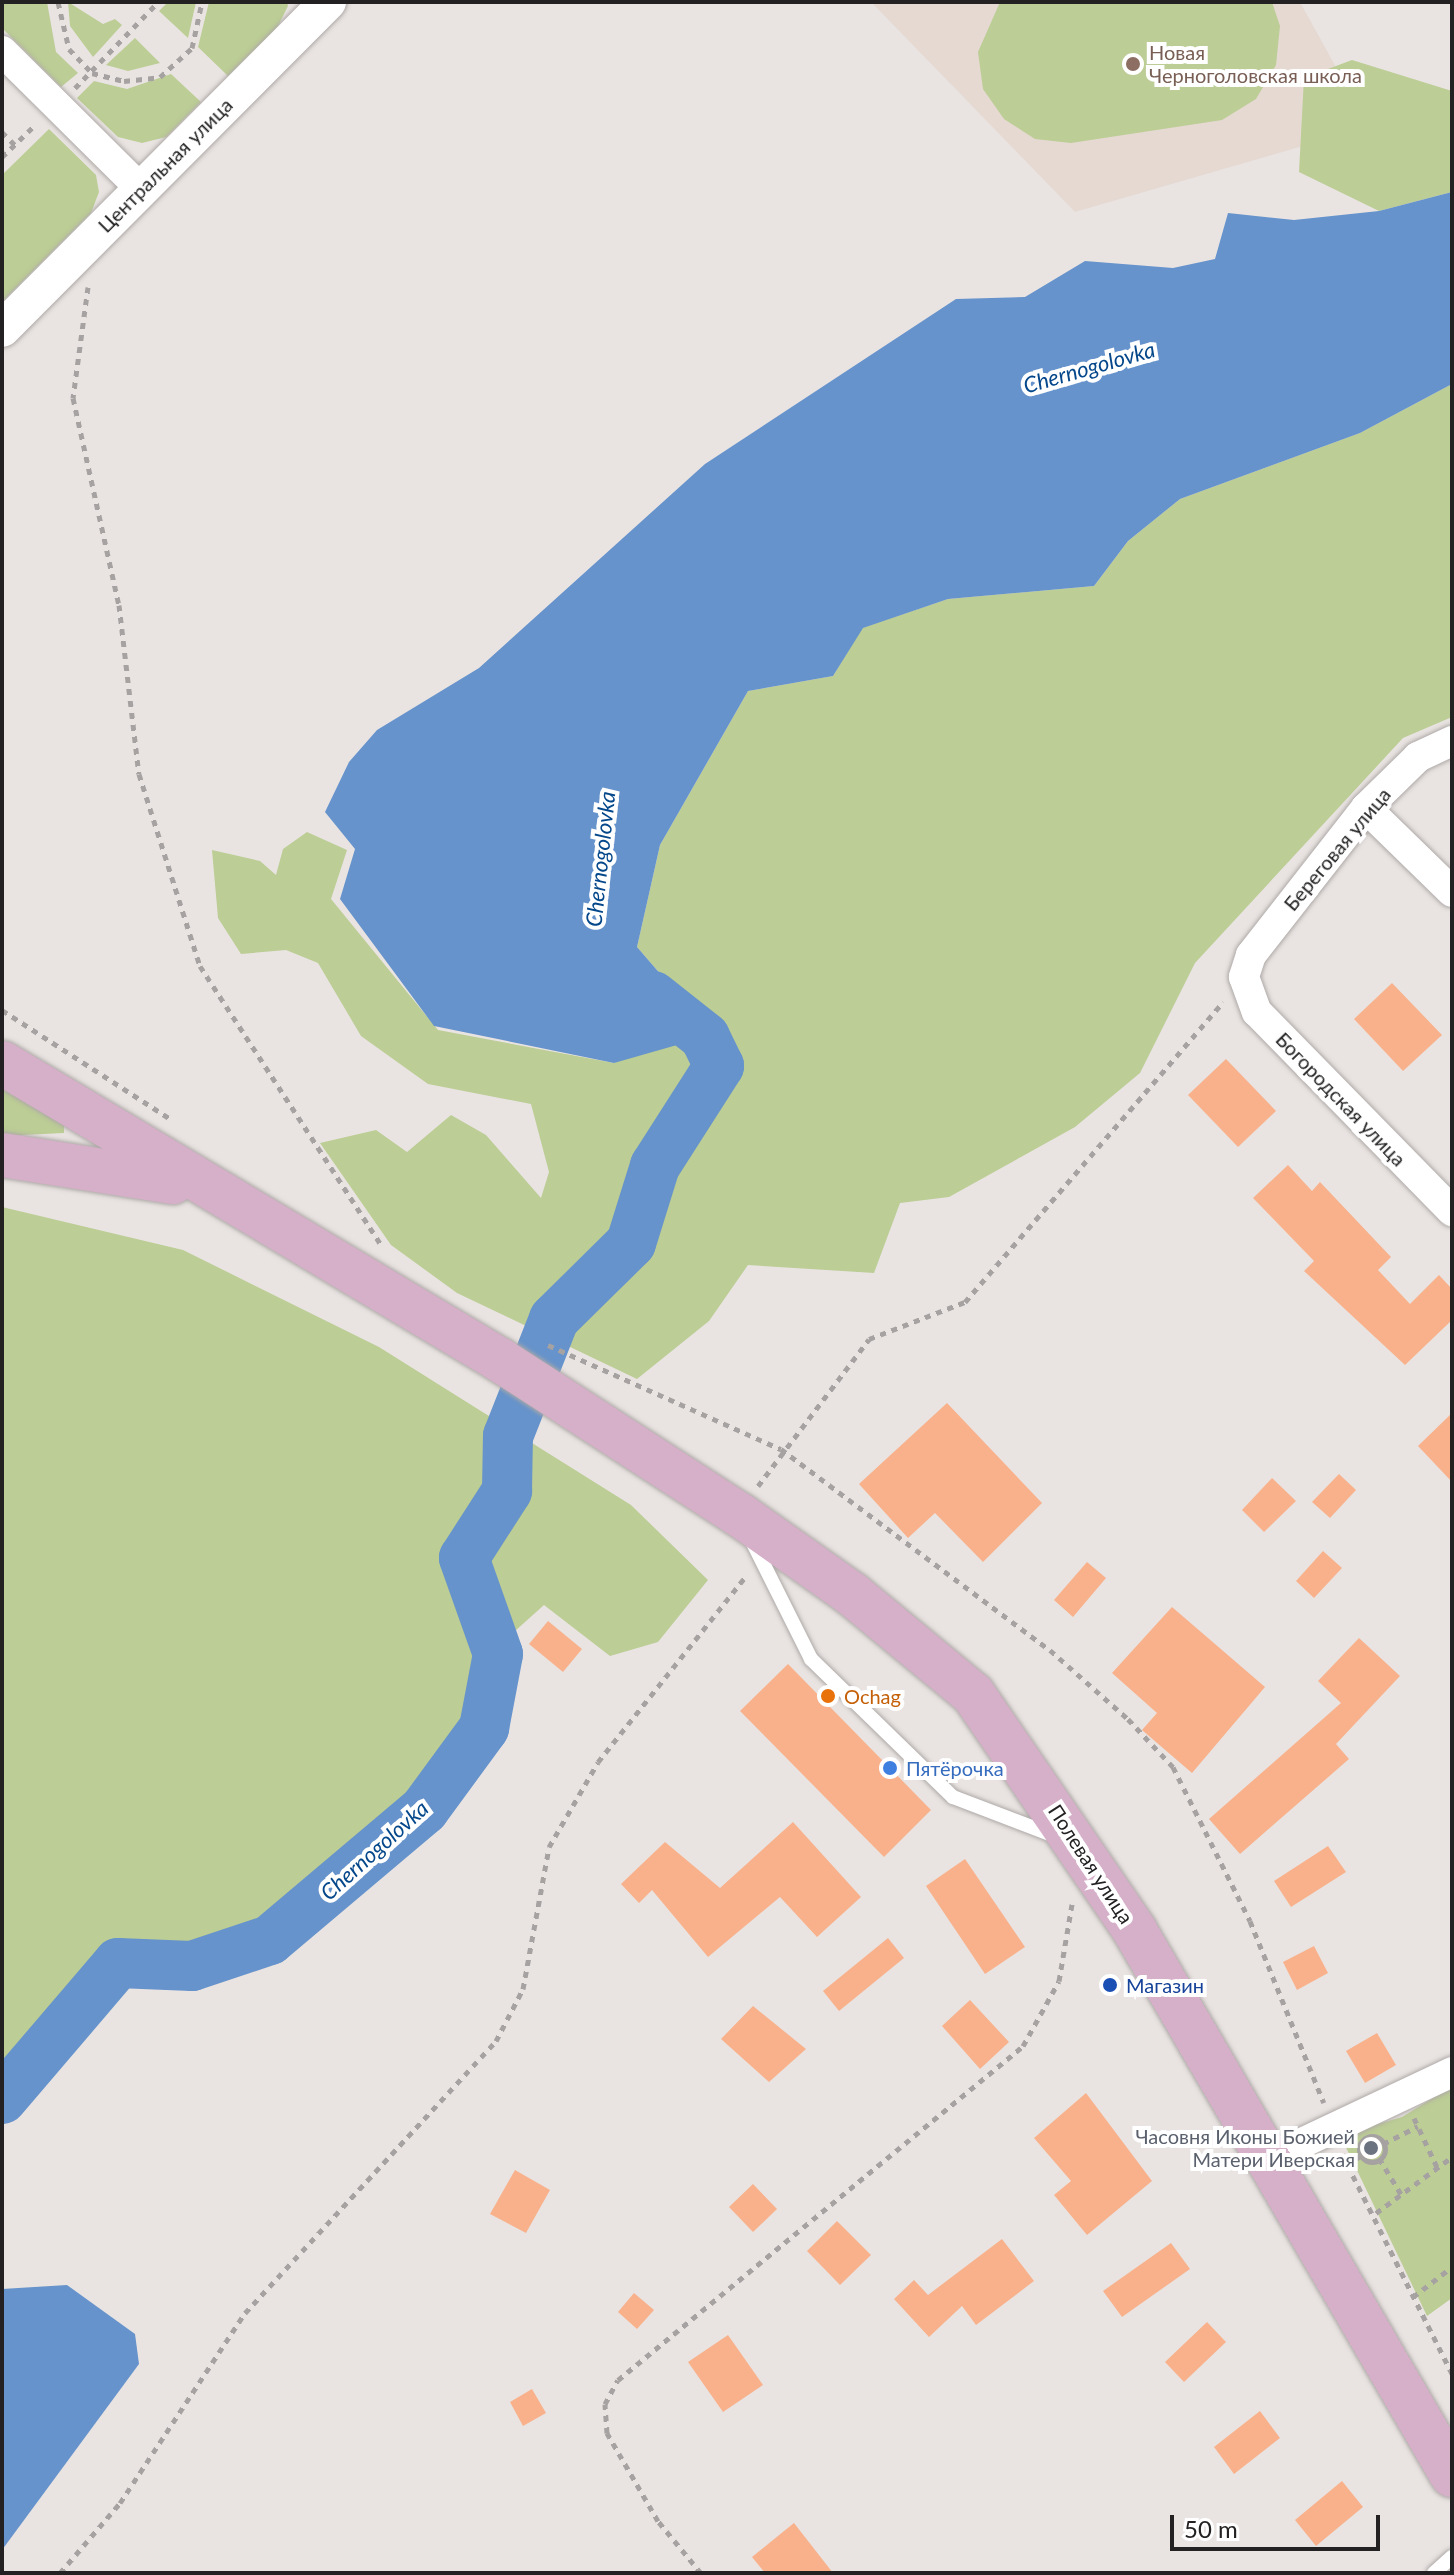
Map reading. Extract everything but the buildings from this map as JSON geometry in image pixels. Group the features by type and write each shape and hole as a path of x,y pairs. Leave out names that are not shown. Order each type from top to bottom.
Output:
{"main road":[{"path":"2,1063 217,1195"},
{"path":"2,1155 134,1171 217,1195"},
{"name":"Полевая улица","path":"217,1195 500,1360 740,1515 852,1594 973,1694 1083,1847 1264,2161 1452,2475"}],"street":[{"name":"Центральная улица","path":"2,329 328,2"},
{"path":"2,51 141,189"},
{"name":"Береговая улица","path":"1244,977 1251,955 1366,808 1418,757 1452,741"},
{"path":"1366,808 1452,892"},
{"name":"Богородская улица","path":"1244,977 1257,1012 1452,1211"},
{"path":"1264,2161 1452,2072"}],"lane":[{"path":"740,1515 811,1659 953,1797 1083,1847"},
{"path":"1434,2573 1452,2557"}],"path":[{"path":"58,2 58,28 92,73 124,81 160,77 192,48 202,2"},
{"path":"2,157 92,73 158,2"},
{"path":"2,132 15,145"},
{"path":"89,275 73,398 119,605 139,774 200,966 387,1254"},
{"path":"740,1515 781,1449 869,1339 965,1302 1244,977"},
{"path":"60,2573 120,2503 245,2313 496,2041 523,1989 549,1847 598,1762 761,1558"},
{"path":"701,2573 658,2521 607,2433 605,2404 618,2380 1023,2046 1059,1981 1083,1847"},
{"path":"1403,2096 1437,2167"},
{"path":"1383,2144 1418,2126"},
{"path":"1377,2133 1383,2144 1389,2152 1368,2165 1356,2146 1377,2133"},
{"path":"1345,2165 1362,2155"},
{"path":"1376,2213 1452,2157"},
{"path":"1379,2158 1401,2194"},
{"path":"1413,2297 1452,2267"}],"shaded area":[{"name":"Новая Черноголовская школа","path":"871,2 1300,2 1369,127 1075,212"}],"green space":[{"path":"2,2 47,2 56,52 78,73 61,87 2,28"},
{"path":"68,2 103,24 115,19 122,25 93,57 70,26"},
{"path":"168,2 196,2 188,38 159,11"},
{"path":"209,2 287,2 288,6 277,28 228,76 198,47"},
{"path":"1000,2 1272,2 1280,26 1276,65 1256,99 1222,120 1071,143 1035,139 1004,119 983,89 978,52"},
{"path":"135,38 160,63 128,71 106,65"},
{"path":"1352,60 1452,91 1452,192 1379,211 1299,172 1304,78"},
{"path":"171,74 201,102 166,137 142,143 118,137 77,98 94,81 127,89"},
{"path":"49,129 96,175 99,192 91,213 2,302 2,175"},
{"path":"1452,384 1452,717 1403,738 1195,963 1140,1073 1075,1127 949,1197 900,1203 874,1273 748,1265 709,1321 637,1379 457,1293 391,1245 320,1143 376,1130 407,1152 451,1115 486,1135 541,1198 549,1172 531,1104 428,1084 361,1036 318,963 286,950 241,954 218,918 212,850 260,861 276,875 283,849 307,832 347,850 331,899 438,1030 614,1063 717,1015 675,991 637,947 660,845 748,691 833,676 862,628 948,599 1094,586 1128,541 1180,499 1360,433"},
{"path":"2,1085 64,1121 64,1133 2,1136"},
{"path":"2,1207 183,1250 379,1347 631,1505 708,1580 658,1642 610,1656 544,1605 515,1631 514,1672 481,1702 413,1794 365,1837 230,1939 99,1948 2,2064"},
{"path":"1452,2086 1452,2298 1427,2316 1340,2135 1402,2117"}],"water":[{"path":"1452,192 1452,384 1360,433 1180,499 1128,541 1094,586 948,599 863,628 833,676 748,691 660,845 637,947 675,991 717,1015 705,1037 614,1063 434,1026 340,899 355,849 325,812 349,762 377,730 479,668 705,464 956,299 1025,297 1085,261 1173,268 1215,259 1228,213 1294,220 1379,211"},
{"path":"67,2285 135,2334 139,2364 2,2550 2,2289"}],"waterway":[{"name":"Chernogolovka","path":"2,2099 118,1963 192,1966 270,1940 424,1810 484,1728 498,1654 464,1558 507,1491 508,1436 554,1319 631,1243 655,1166 719,1066 705,1037 653,996"}],"place":[{"name":"Новая Черноголовская школа","path":"1133,64"},
{"name":"Ochag","path":"828,1696"},
{"name":"Пятёрочка","path":"890,1768"},
{"name":"Магазин","path":"1110,1985"},
{"name":"Часовня Иконы Божией Матери Иверская","path":"1371,2148"}]}
